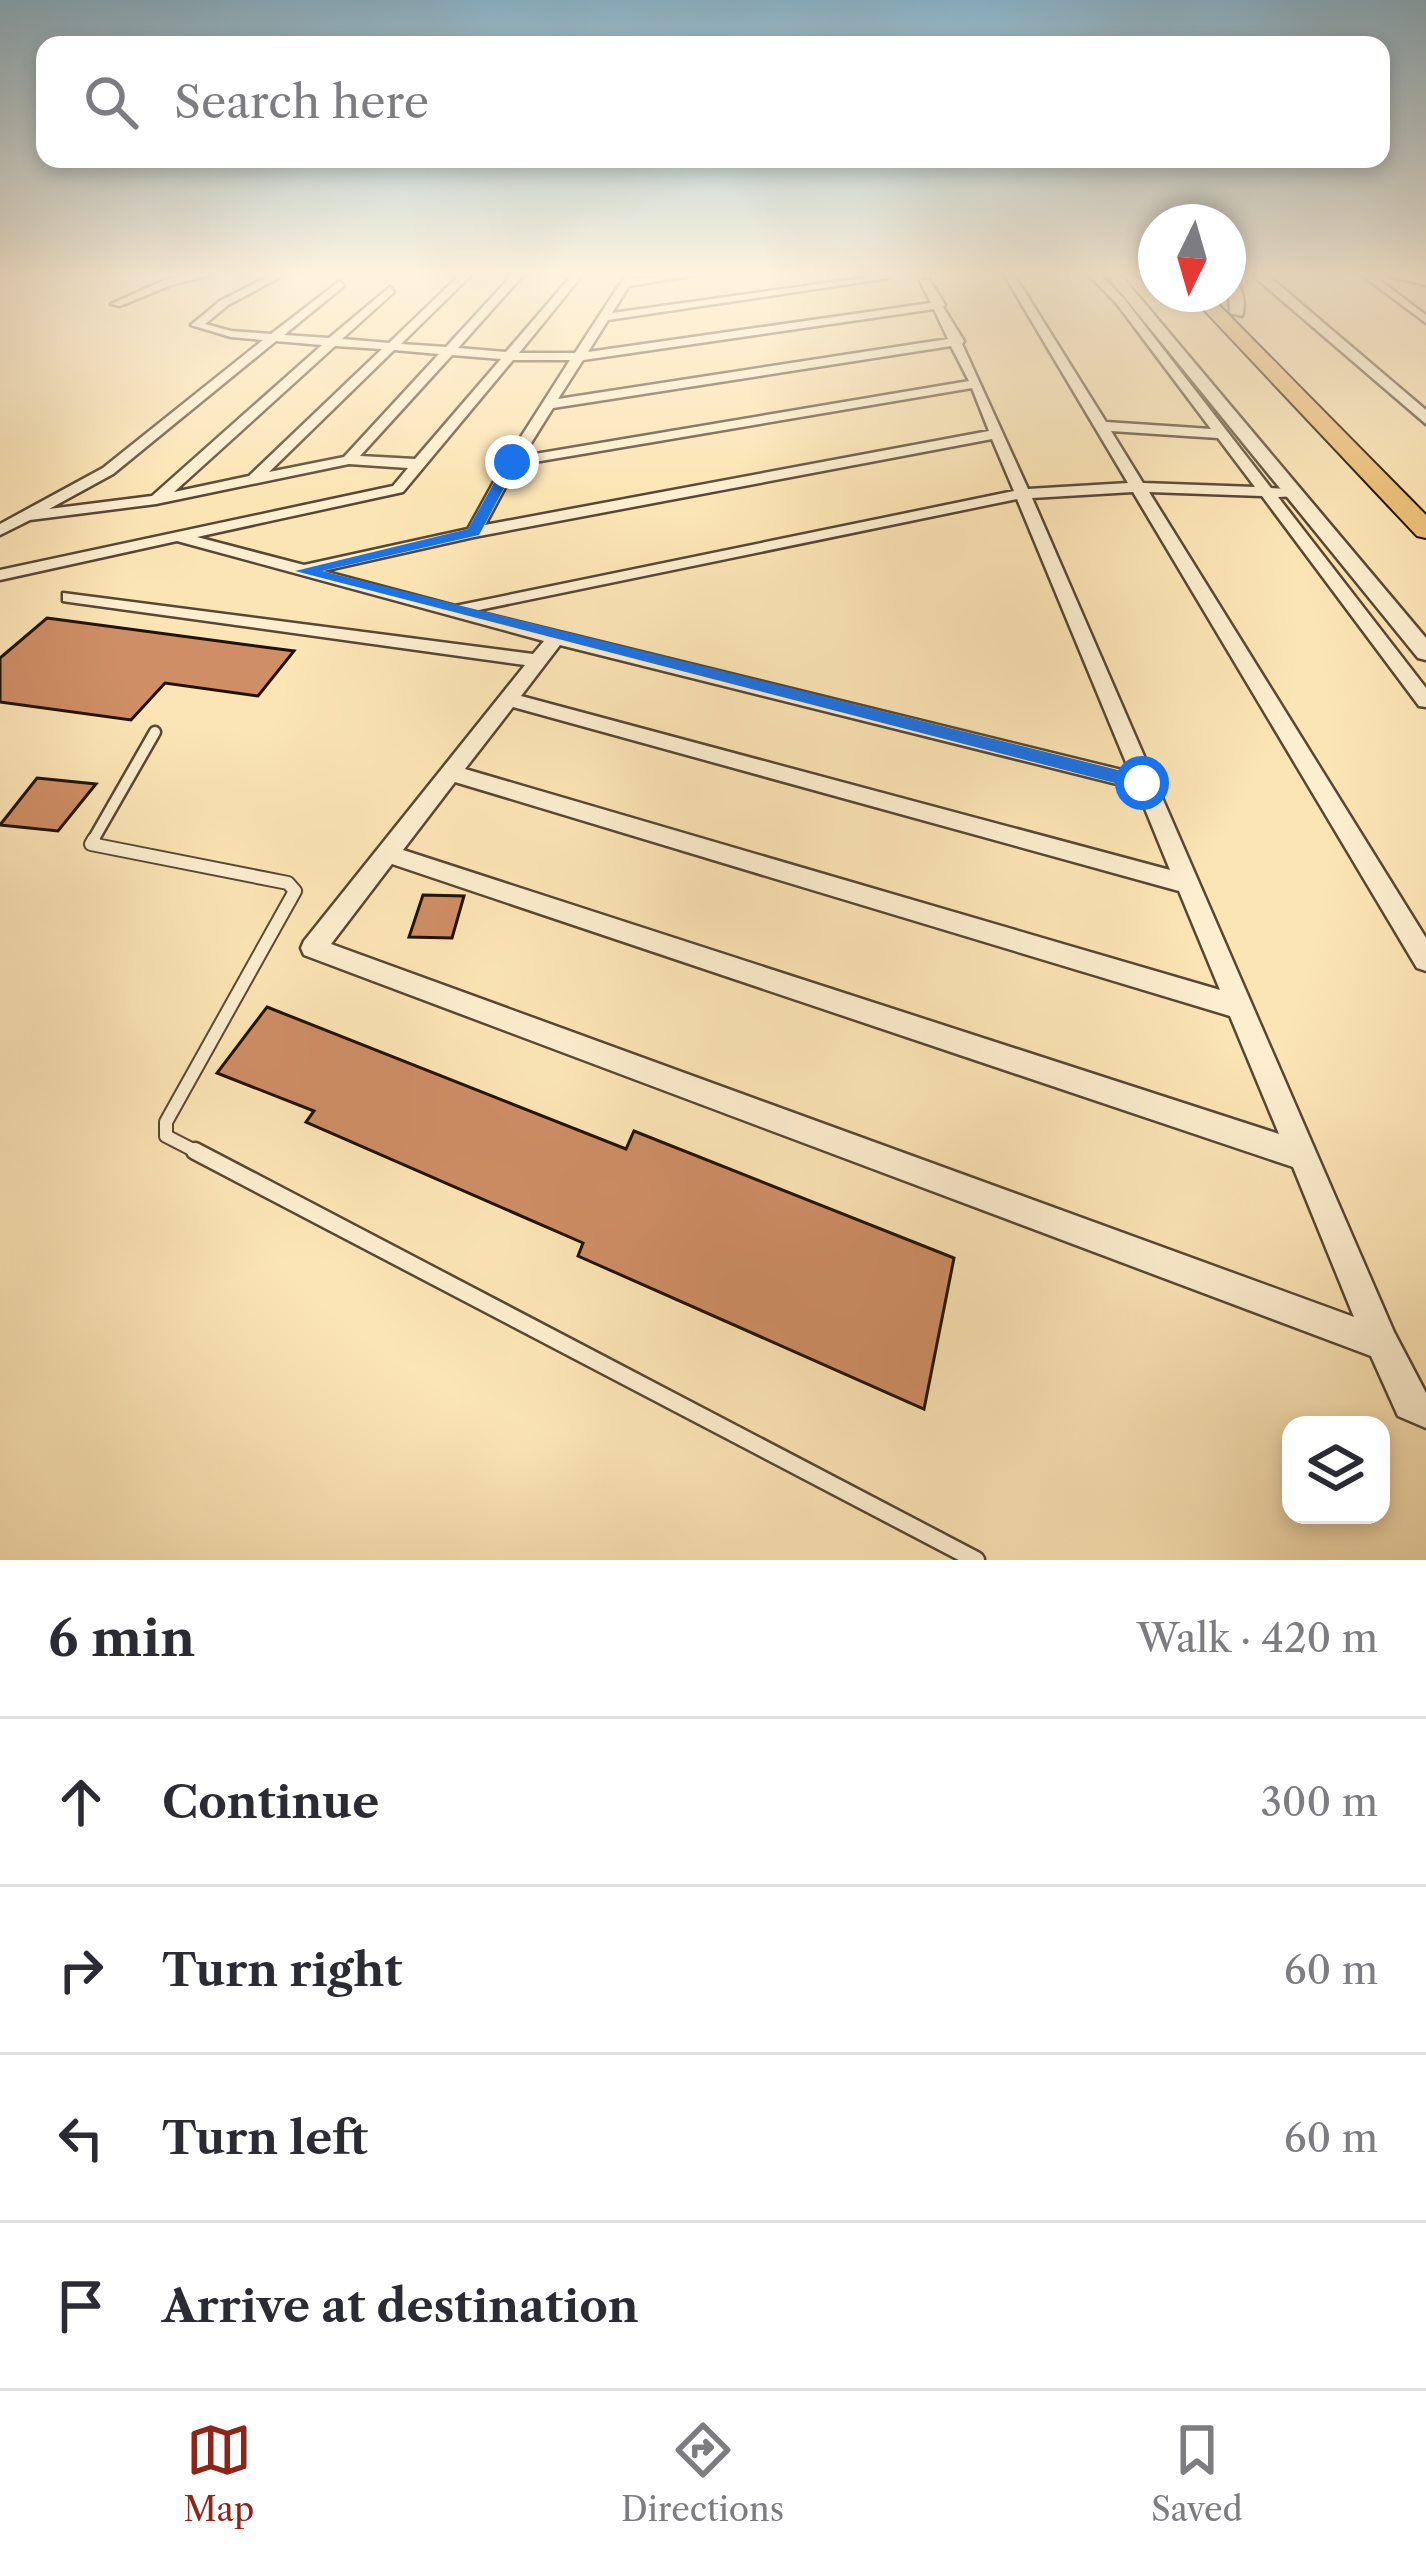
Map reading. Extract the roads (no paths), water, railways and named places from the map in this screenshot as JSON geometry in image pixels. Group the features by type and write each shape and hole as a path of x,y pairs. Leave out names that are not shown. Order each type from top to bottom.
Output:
{"highway":[{"path":"1248,346 1426,530"},
{"path":"1271,346 1426,497"}],"street":[{"path":"0,530 108,471 262,346"},
{"path":"157,500 327,346"},
{"path":"256,478 389,346 578,357 656,346"},
{"path":"349,460 455,346"},
{"path":"0,575 398,489 519,346"},
{"path":"474,532 585,346"},
{"path":"547,405 927,346"},
{"path":"960,346 1382,1344 1410,1404 1426,1411"},
{"path":"1054,346 1426,960"},
{"path":"1153,346 1426,701"},
{"path":"1173,346 1426,652"},
{"path":"1341,346 1426,419"},
{"path":"512,462 976,384"},
{"path":"1104,426 1218,434"},
{"path":"303,571 474,532 996,434"},
{"path":"16,518 157,500 349,460 422,464"},
{"path":"453,610 1021,494 1137,487 1295,493"},
{"path":"182,538 556,638 1142,783"},
{"path":"69,597 538,661"},
{"path":"556,638 313,948 1382,1344"},
{"path":"508,699 1186,884"},
{"path":"452,773 1238,1007"},
{"path":"386,853 1302,1156"}],"lane":[{"path":"155,732 91,844 288,883 295,891 166,1123 166,1136 976,1560"}]}
